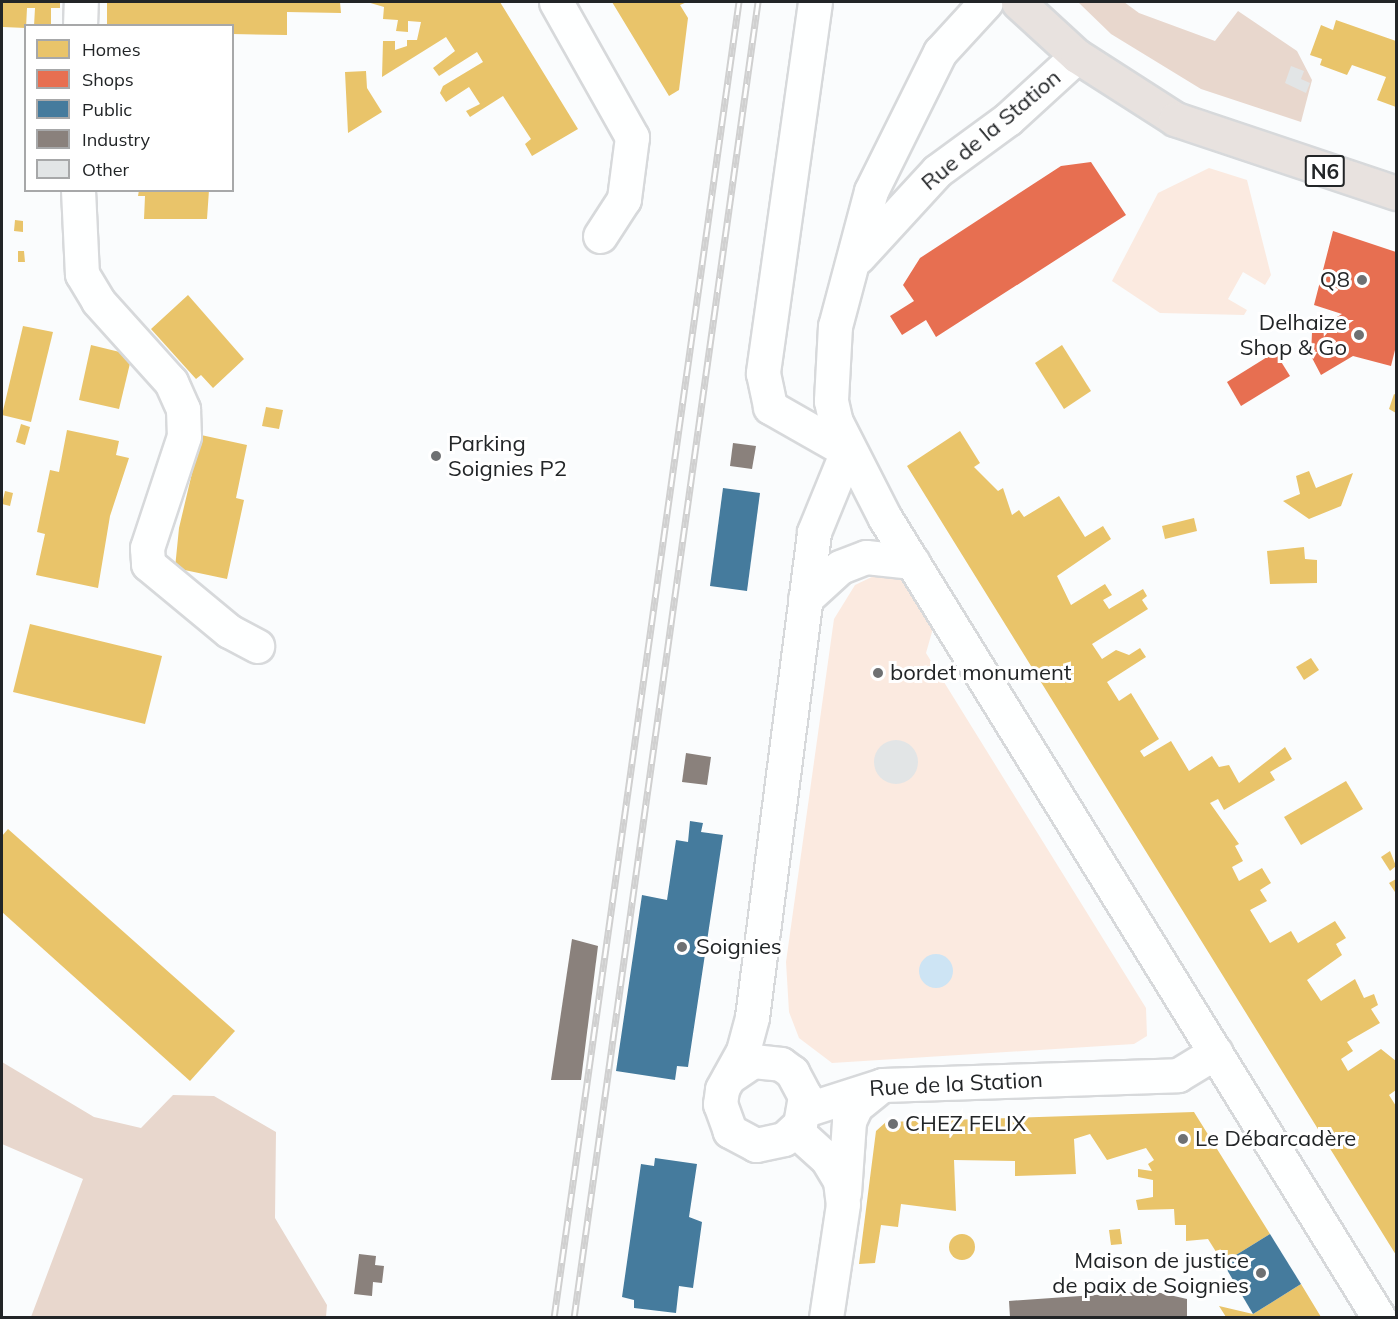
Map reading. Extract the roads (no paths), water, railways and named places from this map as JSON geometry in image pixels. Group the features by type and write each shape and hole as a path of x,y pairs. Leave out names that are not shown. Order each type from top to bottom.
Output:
{"main road":[{"name":"N6","path":"1018,2 1077,56 1174,120 1396,193"}],"street":[{"path":"80,24 81,2"},
{"path":"556,2 632,137 624,199 600,236"},
{"path":"815,2 764,373 770,407 847,451"},
{"name":"Rue de la Station","path":"986,2 940,52 871,190 856,258 835,326 831,401 847,451 913,562 1381,1317"},
{"name":"Rue de la Station","path":"856,258 937,171 1008,119 1077,56"},
{"path":"78,192 82,274 98,301 160,368 183,409 184,436 147,548 148,564 229,631 257,646"},
{"name":"Rue de la Station","path":"847,451 814,532 752,1017 720,1104 730,1131 756,1145 771,1145 800,1120 852,1090 883,1085 1178,1075 1216,1052"},
{"path":"804,599 840,567 866,557 913,562"},
{"name":"Rue de la Station","path":"752,1017 759,1051 767,1060"},
{"path":"729,1077 740,1067 767,1060 792,1072 805,1096 800,1120 834,1170 843,1204"},
{"path":"826,1317 843,1204 849,1121 856,1106 883,1085"},
{"path":"1381,1317 1396,1309"}],"water":[{"path":"936,954 948,959 953,971 948,983 936,988 924,983 919,971 924,959"}],"railway":[{"path":"554,1318 739,2"},
{"path":"574,1318 758,2"}],"place":[{"name":"Q8","path":"1362,280"},
{"name":"Delhaize Shop & Go","path":"1359,335"},
{"name":"Parking Soignies P2","path":"436,456"},
{"name":"bordet monument","path":"878,673"},
{"name":"Soignies","path":"682,947"},
{"name":"CHEZ FELIX","path":"893,1124"},
{"name":"Le Débarcadère","path":"1183,1139"},
{"name":"Maison de justice de paix de Soignies","path":"1261,1273"}]}
